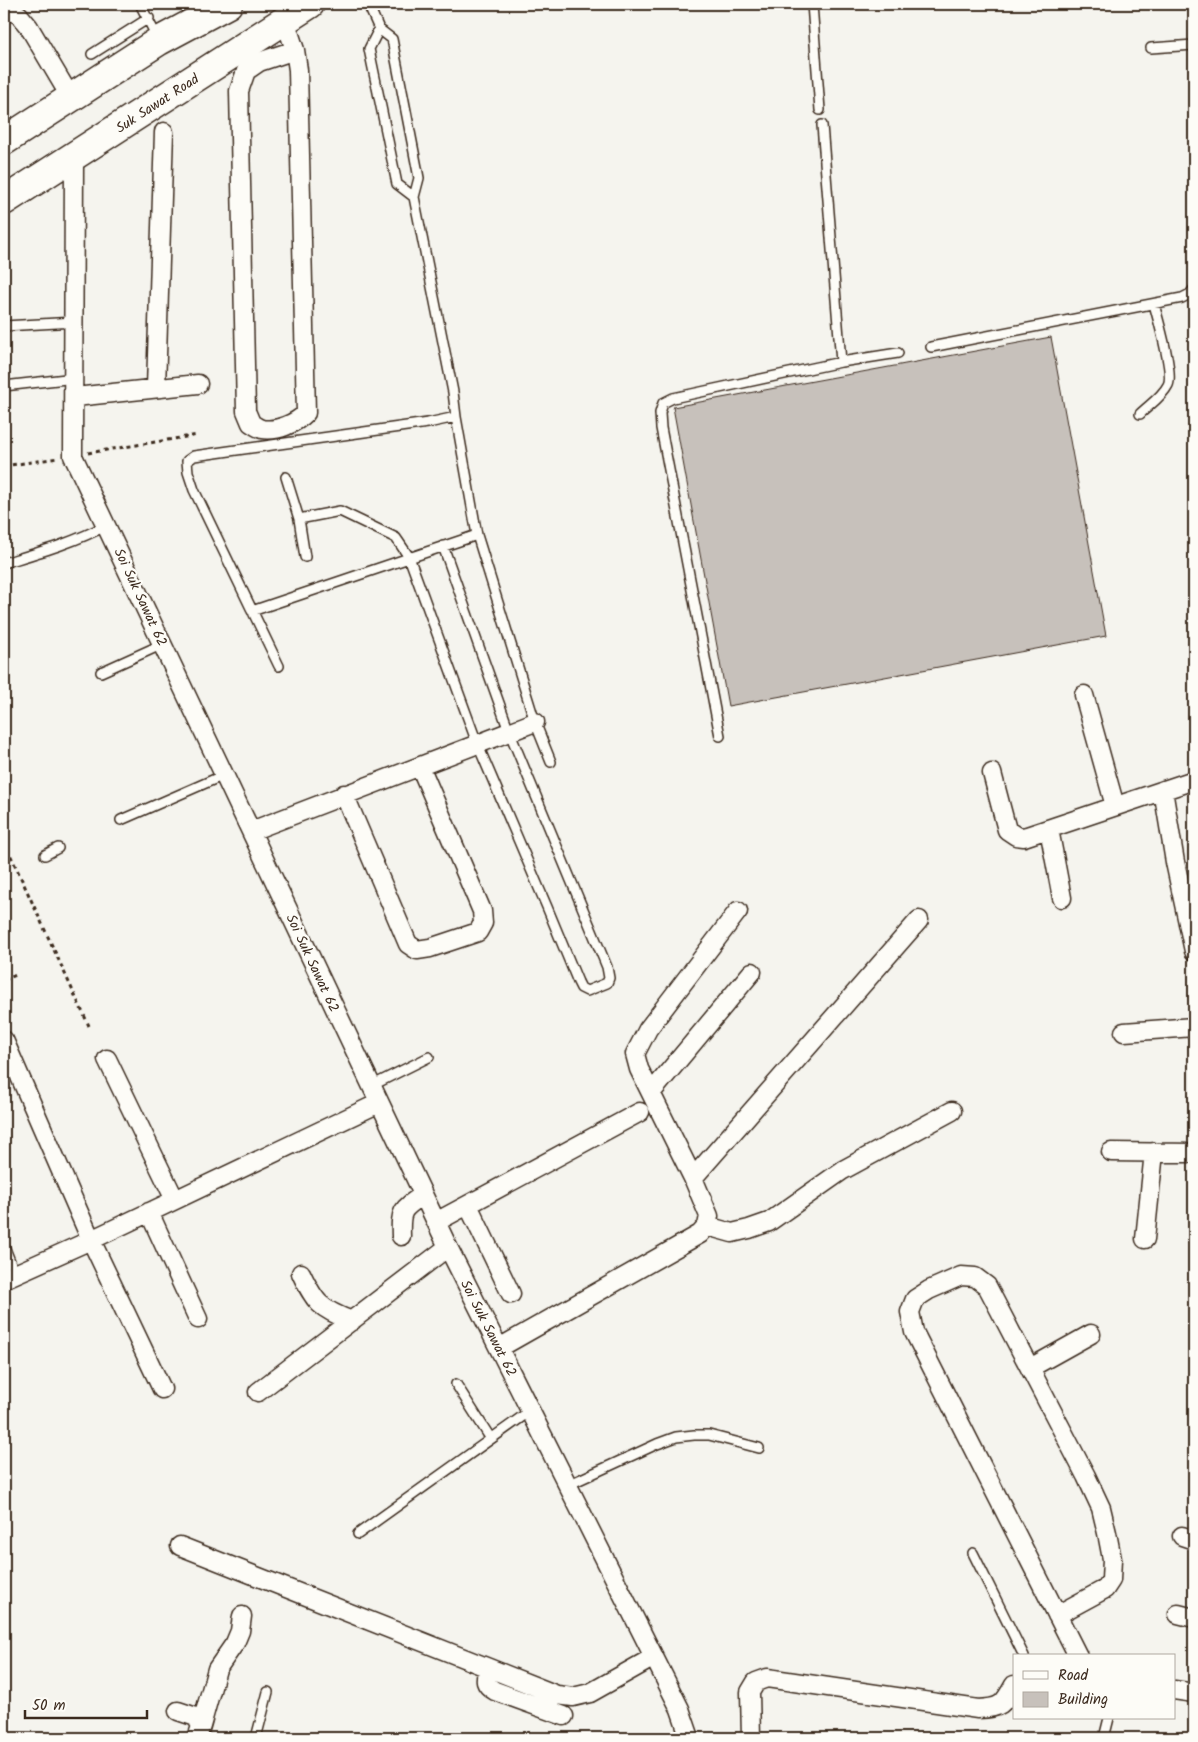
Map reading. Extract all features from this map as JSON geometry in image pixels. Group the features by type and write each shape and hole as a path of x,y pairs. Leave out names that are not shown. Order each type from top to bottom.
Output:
{"main road":[{"path":"4,141 71,98 154,30 228,4"},
{"name":"Suk Sawat Road","path":"4,201 310,4"}],"street":[{"path":"16,9 71,98"},
{"path":"285,20 295,50 298,70 306,413 299,420 287,425 261,429 250,424 246,412 239,91 246,71 259,62 295,50"},
{"path":"156,388 164,132"},
{"name":"Soi Suk Sawat 62","path":"74,155 74,456 423,1195 680,1709 690,1738"},
{"path":"74,396 198,384"},
{"path":"1084,695 1115,806"},
{"path":"251,831 535,722"},
{"path":"344,794 408,944 417,950 430,948 478,932 483,923 482,911 420,766"},
{"path":"992,773 1007,830 1016,836 1024,837 1194,780"},
{"path":"1163,790 1175,862 1194,951"},
{"path":"1049,829 1062,898"},
{"path":"499,1348 700,1234 707,1226 709,1216 693,1178 639,1069 635,1054 648,1029 738,911"},
{"path":"693,1178 919,920"},
{"path":"651,1093 752,972"},
{"path":"1124,1032 1194,1027"},
{"path":"4,1040 92,1240 162,1388"},
{"path":"107,1059 175,1200"},
{"path":"9,1276 92,1240 379,1102"},
{"path":"707,1226 732,1233 769,1222 843,1170 952,1111"},
{"path":"436,1222 640,1112"},
{"path":"1111,1152 1194,1153"},
{"path":"1145,1239 1154,1152"},
{"path":"401,1236 400,1221 406,1207 423,1195"},
{"path":"468,1205 511,1294"},
{"path":"149,1212 198,1319"},
{"path":"258,1392 448,1247"},
{"path":"301,1273 309,1291 319,1305 331,1313 352,1320"},
{"path":"1057,1615 1104,1589 1111,1580 1112,1559 1101,1508 987,1286 975,1277 961,1276 915,1298 910,1312 914,1332 1057,1615 1077,1654"},
{"path":"1030,1368 1091,1334"},
{"path":"180,1546 558,1695 573,1697 590,1693 654,1657"},
{"path":"200,1732 217,1669 240,1632 242,1616"},
{"path":"488,1668 485,1680 488,1687 564,1716"},
{"path":"752,1738 750,1692 756,1682 767,1678 978,1709 994,1708 1004,1703 1013,1688"},
{"path":"1176,1690 1194,1693"},
{"path":"178,1711 196,1717 200,1732"}],"lane":[{"path":"92,54 154,30 140,4"},
{"path":"368,4 379,29 392,39 419,178 414,197 453,392 477,534 535,722 551,762"},
{"path":"812,4 820,110"},
{"path":"379,29 369,49 397,184 414,197"},
{"path":"1151,48 1194,45"},
{"path":"822,125 842,362"},
{"path":"931,347 1182,298 1190,294 1194,289"},
{"path":"1140,414 1162,394 1169,383 1169,372 1154,304"},
{"path":"4,326 75,322"},
{"path":"720,736 661,428 660,413 663,403 673,398 842,362 898,353"},
{"path":"4,386 75,378"},
{"path":"279,666 194,490 188,472 187,461 194,456 428,423 456,417"},
{"path":"286,477 299,519 305,557"},
{"path":"299,519 340,511 396,538 409,557 477,743 548,907 578,982 581,988 587,991 595,989 607,983 609,978 607,967 509,731 443,546"},
{"path":"4,563 66,544 107,525"},
{"path":"252,611 477,534"},
{"path":"101,672 163,644"},
{"path":"121,820 224,775"},
{"path":"45,855 58,848"},
{"path":"371,1086 429,1056"},
{"path":"4,1246 9,1276"},
{"path":"456,1384 491,1439"},
{"path":"358,1534 530,1411"},
{"path":"568,1485 676,1437 709,1435 759,1448"},
{"path":"973,1553 1023,1654"},
{"path":"256,1738 268,1692"},
{"path":"1105,1738 1109,1720"}],"path":[{"path":"4,466 198,435"},
{"path":"4,841 89,1026"},
{"path":"4,980 16,975"}],"building":[{"path":"1051,337 1106,636 728,706 673,407"}]}
